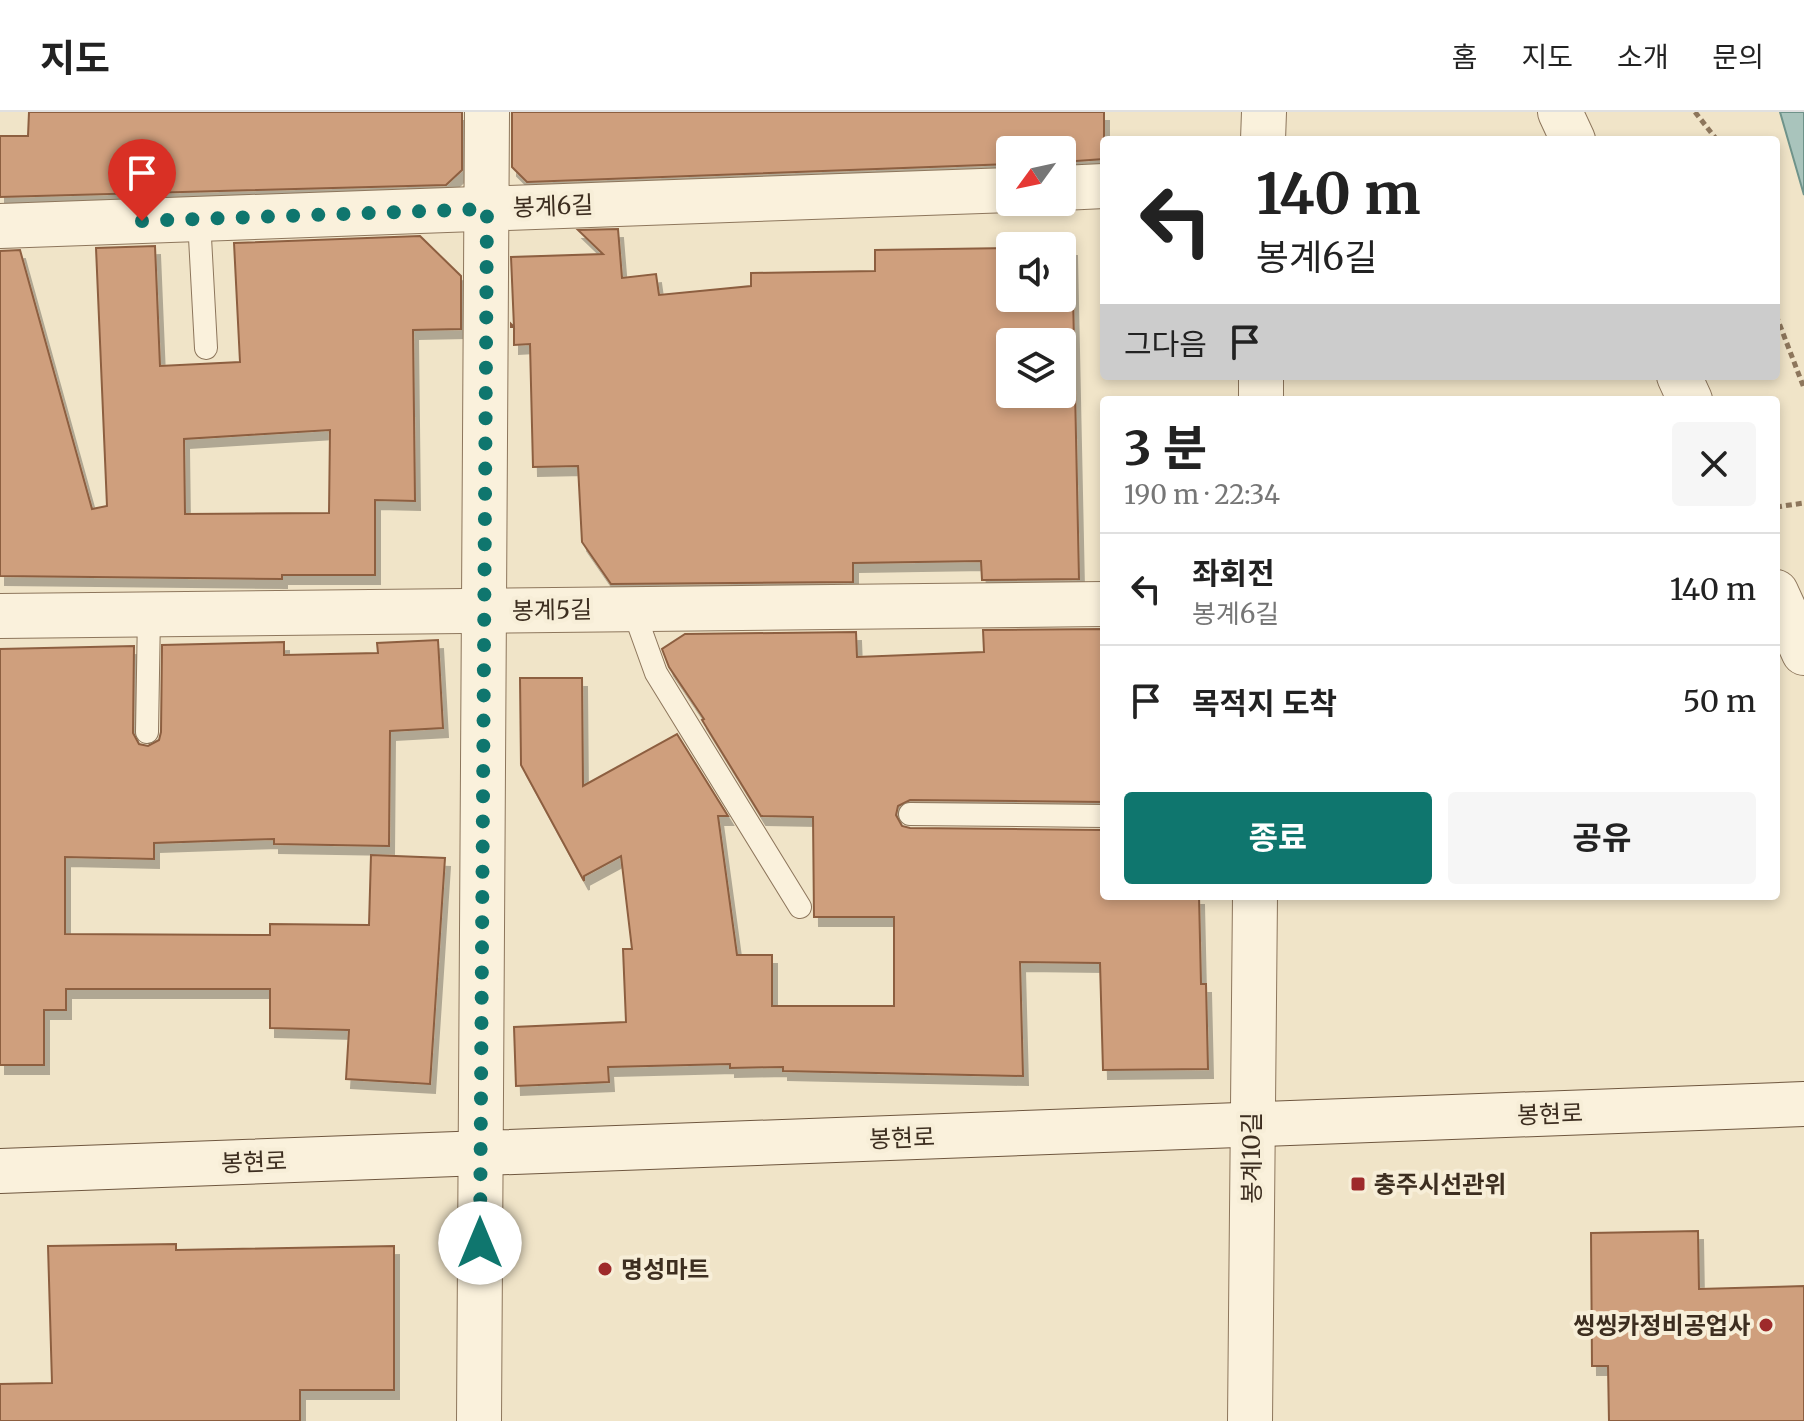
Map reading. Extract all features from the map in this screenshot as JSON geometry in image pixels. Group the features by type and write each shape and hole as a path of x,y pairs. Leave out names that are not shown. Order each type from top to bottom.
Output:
{"street":[{"path":"479,1421 487,112"},
{"path":"1263,136 1264,112"},
{"path":"1560,112 1571,136"},
{"path":"1076,187 1100,186"},
{"name":"봉계6길","path":"0,226 996,191"},
{"path":"1780,601 1804,653"},
{"name":"봉계5길","path":"0,616 1100,604"},
{"name":"봉계10길","path":"1250,1421 1255,900"},
{"name":"봉현로","path":"0,1171 1804,1104"}],"lane":[{"path":"199,219 206,348"},
{"path":"633,609 656,673 800,907"},
{"path":"147,732 149,614"},
{"path":"910,814 1100,816"}],"path":[{"path":"1695,112 1714,136"},
{"path":"1780,325 1804,388"},
{"path":"1780,506 1804,503"}],"water":[{"path":"1780,112 1804,112 1804,195"}],"building":[{"path":"29,112 462,112 462,170 446,185 0,197 0,136 28,136"},
{"path":"512,112 1104,112 1100,159 1076,161 1076,136 996,136 996,165 527,182 512,167"},
{"path":"618,229 622,278 656,274 659,295 751,286 751,273 875,271 875,250 996,248 996,312 1073,312 1074,328 996,328 996,408 1075,408 1079,579 982,580 981,561 853,563 853,582 611,584 582,542 578,466 533,467 530,344 514,345 511,257 603,254 578,230"},
{"path":"420,236 461,276 461,329 413,330 415,501 375,500 375,575 282,575 282,579 0,576 0,251 20,250 92,509 107,506 96,248 155,246 160,366 240,362 234,243","holes":["330,430 329,513 185,514 184,439"]},
{"path":"1100,629 1100,802 910,800 898,806 896,815 902,826 910,828 1100,830 1100,900 1199,900 1201,984 1206,984 1208,1069 1103,1070 1100,963 1020,962 1023,1076 783,1071 783,1067 730,1068 730,1064 608,1067 609,1082 516,1086 514,1027 626,1022 623,949 632,949 621,856 584,876 584,881 521,765 520,678 582,678 583,786 677,734 728,816 718,816 737,955 772,955 772,1006 894,1006 894,917 814,917 813,817 761,816 704,719 669,667 662,649 685,634 856,632 857,657 984,652 983,630"},
{"path":"438,640 443,728 390,731 389,846 274,844 274,839 154,843 154,859 65,857 65,934 270,935 270,924 369,925 371,855 445,858 430,1084 346,1079 349,1030 270,1028 270,989 66,989 66,1010 44,1010 44,1065 0,1065 0,649 134,646 133,733 139,744 148,746 159,740 161,732 162,645 284,642 284,655 378,653 377,643"},
{"path":"1698,1231 1699,1289 1804,1286 1804,1421 1609,1421 1608,1366 1592,1366 1591,1233"},
{"path":"176,1244 176,1250 394,1246 394,1390 300,1390 300,1421 0,1421 0,1384 52,1383 48,1246"}],"place":[{"name":"충주시선관위","path":"1358,1184"},
{"name":"명성마트","path":"605,1269"},
{"name":"씽씽카정비공업사","path":"1766,1325"}],"route":[{"path":"142,221 487,209 480,1243"}]}
